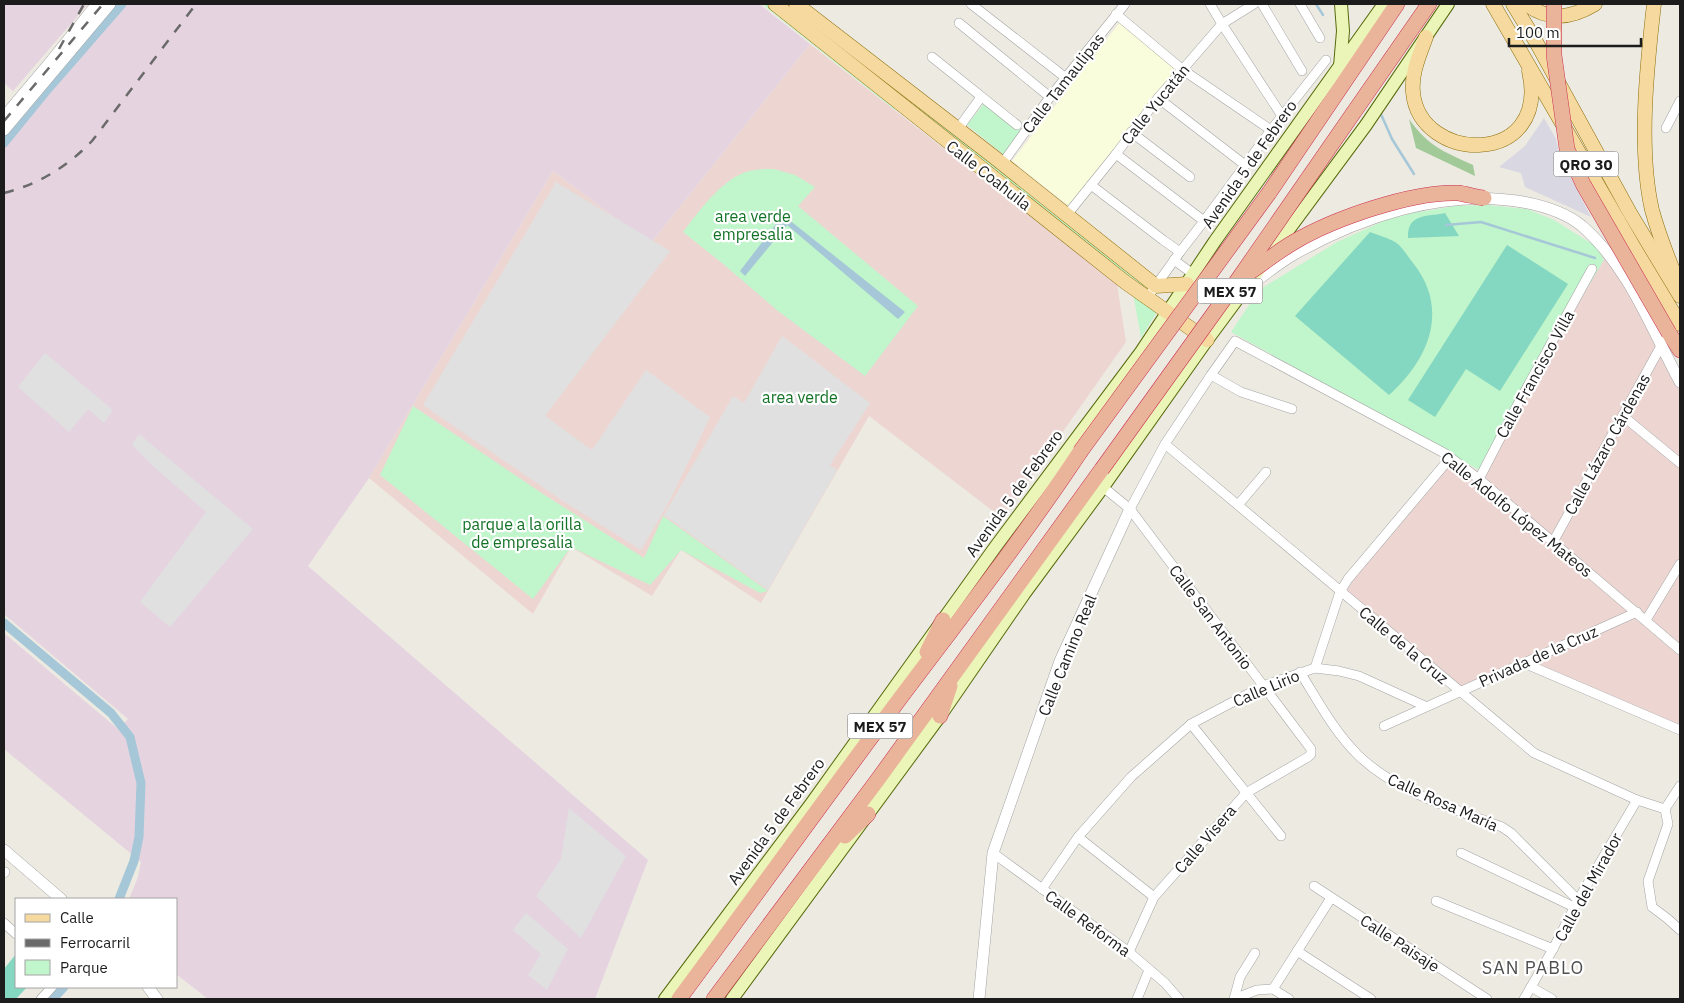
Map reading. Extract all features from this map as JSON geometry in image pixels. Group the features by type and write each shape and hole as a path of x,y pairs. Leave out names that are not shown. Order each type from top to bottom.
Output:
{"highway":[{"name":"Avenida 5 de Febrero","path":"679,999 1055,490 1080,452 1268,193 1397,4"},
{"name":"MEX 57","path":"714,999 1102,469 1242,284 1354,112 1429,4"},
{"path":"1554,4 1554,55 1568,149 1583,184 1680,350"},
{"path":"1242,284 1294,242 1354,215 1414,198 1458,194 1484,198"},
{"path":"910,685 943,620"},
{"path":"940,716 955,672"},
{"path":"814,864 868,814"},
{"path":"751,884 803,832"}],"main road":[{"name":"Calle Coahuila","path":"775,4 969,159 1148,298 1207,340"},
{"name":"Calle Coahuila","path":"796,4 1156,286"},
{"path":"1340,67 1343,31 1341,4"},
{"name":"Avenida 5 de Febrero","path":"665,999 811,804 943,620 1141,352 1190,279 1384,4"},
{"path":"732,999 940,716 1024,594 1103,487 1207,340 1242,284 1366,126 1448,4"},
{"name":"QRO 30","path":"1493,4 1633,246 1670,334"},
{"name":"QRO 30","path":"1513,4 1535,40 1630,213 1680,296"},
{"path":"1526,4 1534,10 1547,15 1566,17 1582,12 1595,4"},
{"path":"1654,4 1645,130 1647,168 1660,236 1680,287"},
{"path":"1426,36 1415,66 1412,91 1417,111 1428,127 1446,139 1469,145 1495,144 1513,136 1526,119 1532,96 1531,80 1527,65 1516,44"},
{"path":"1156,286 1190,279"}],"street":[{"path":"4,117 96,4"},
{"path":"4,130 110,4"},
{"path":"971,4 1066,78"},
{"name":"Calle Tamaulipas","path":"1002,164 1050,97 1125,4"},
{"path":"1210,4 1282,116"},
{"name":"Calle Yucatán","path":"1066,216 1158,98 1222,24 1254,4"},
{"path":"1262,4 1302,71"},
{"path":"1300,4 1320,38"},
{"path":"1116,14 1183,70 1271,130"},
{"path":"959,23 1050,97"},
{"path":"932,57 1017,125"},
{"path":"1148,298 1271,130 1326,60"},
{"path":"958,129 981,97"},
{"path":"1158,98 1245,165"},
{"path":"1666,128 1680,101"},
{"path":"1131,132 1190,177"},
{"path":"1116,154 1204,221"},
{"path":"1091,185 1180,252"},
{"path":"1484,198 1532,204 1558,212 1580,225 1606,250 1636,296 1670,334 1680,382"},
{"path":"1174,260 1190,279"},
{"name":"Calle Francisco Villa","path":"1479,479 1514,410 1592,269"},
{"name":"Calle Lázaro Cárdenas","path":"1553,542 1670,334"},
{"name":"Calle Adolfo López Mateos","path":"1236,341 1450,458 1479,479 1680,650"},
{"name":"Calle Camino Real","path":"980,999 992,853 1060,661 1130,509 1165,444 1211,374 1236,341"},
{"path":"1211,374 1241,392 1292,409"},
{"path":"1623,416 1680,463"},
{"name":"Calle de la Cruz","path":"1165,444 1534,753 1637,800 1665,809"},
{"name":"Calle Lirio","path":"1042,889 1078,837 1131,777 1191,724 1263,686 1316,668 1340,592 1348,578 1450,458"},
{"path":"1238,505 1266,472"},
{"name":"Calle San Antonio","path":"1103,487 1130,509 1311,749 1311,754"},
{"path":"1646,620 1680,564"},
{"name":"Privada de la Cruz","path":"1384,726 1637,612"},
{"path":"1524,663 1680,730"},
{"path":"1316,668 1339,670 1358,676 1426,706"},
{"name":"Calle Rosa María","path":"1300,672 1336,730 1358,756 1384,777 1422,796 1502,827 1512,833 1576,903"},
{"path":"1191,724 1281,836"},
{"name":"Calle Visera","path":"1129,952 1154,897 1246,793 1311,754"},
{"path":"1680,786 1665,809 1668,824 1648,881 1652,907 1680,930"},
{"name":"Calle del Mirador","path":"1524,999 1553,949 1576,903 1637,800"},
{"path":"1078,837 1154,897"},
{"path":"4,850 60,898"},
{"name":"Calle Reforma","path":"992,853 1129,952 1165,983 1179,999"},
{"path":"1461,853 1576,903"},
{"name":"Calle Paisaje","path":"1314,886 1487,999"},
{"path":"1273,989 1331,898"},
{"path":"1436,901 1553,949"},
{"path":"4,923 15,933"},
{"path":"1297,951 1356,995 1371,999"},
{"path":"1234,999 1240,977 1255,953"},
{"path":"1137,999 1149,970"},
{"path":"1531,987 1552,999"},
{"path":"41,999 51,988"},
{"path":"149,988 157,999"},
{"path":"1234,999 1257,990 1273,989 1289,999"}],"shaded area":[{"path":"4,4 88,4 13,91 4,83"},
{"path":"126,4 759,4 810,44 650,244 553,171 369,478 308,566 648,860 595,999 208,999 178,976 178,898 129,898 138,877 141,862 4,749 4,633 118,729 128,719 4,614 4,147"},
{"path":"1120,22 1180,70 1070,207 1012,161"},
{"path":"810,44 1117,284 1126,342 1002,518 869,416 761,603 681,550 652,596 571,547 533,614 369,478 553,171 650,244"},
{"path":"1544,118 1556,139 1560,157 1591,217 1525,187 1521,173 1499,167 1525,146"},
{"path":"556,182 670,251 545,416 592,450 646,370 710,417 669,502 641,550 563,501 423,405"},
{"path":"1606,250 1680,382 1680,730 1524,663 1460,691 1340,592 1450,458 1479,479 1592,269"},
{"path":"782,336 870,403 830,465 837,470 768,590 664,515 733,396 744,403"},
{"path":"45,353 113,410 104,423 88,409 69,432 18,387"},
{"path":"139,434 253,529 170,627 140,602 206,512 132,445"},
{"path":"569,808 626,856 581,938 536,896 561,859"},
{"path":"526,913 568,949 547,990 528,975 541,954 513,930"}],"green space":[{"path":"762,4 793,4 1147,286 1141,296 1157,312 1141,338 1133,293 902,104 895,110"},
{"path":"985,102 1022,131 1004,155 967,125"},
{"path":"1409,119 1430,142 1445,152 1473,165 1475,176 1416,148"},
{"name":"area verde empresalia","path":"774,169 795,175 815,187 798,206 918,306 865,376 778,311 683,232 714,194 734,178 755,170"},
{"path":"1487,205 1527,209 1554,220 1597,247 1604,260 1479,470 1231,332 1259,290 1337,242 1386,220 1413,213 1456,206"},
{"path":"1445,213 1459,236 1408,238 1411,224 1415,220 1425,216"},
{"path":"1370,232 1400,246 1424,280 1430,298 1432,316 1430,333 1424,350 1415,366 1389,395 1295,316"},
{"path":"1507,245 1568,284 1500,391 1466,369 1435,417 1408,400"},
{"name":"parque a la orilla de empresalia","path":"413,406 543,494 644,558 663,516 768,591 760,593 681,550 650,585 571,547 533,599 380,475"},
{"path":"15,955 15,988 26,988 16,999 6,999 4,997 4,969"}],"water":[{"path":"783,215 905,312 898,319 787,225 745,276 740,271"}],"waterway":[{"path":"4,143 122,4"},
{"path":"1316,4 1323,15"},
{"path":"1380,112 1392,139 1414,174"},
{"path":"1446,225 1481,222 1595,258"},
{"path":"4,623 111,713 130,737 141,783 139,837 134,861 119,898"},
{"path":"53,999 63,988"}],"railway":[{"path":"59,49 84,4"},
{"path":"4,121 103,4"},
{"path":"4,193 29,185 52,173 73,159 92,141 196,4"}],"district":[{"name":"SAN PABLO","path":"1533,967"}],"park label":[{"name":"area verde","path":"800,397"}]}
